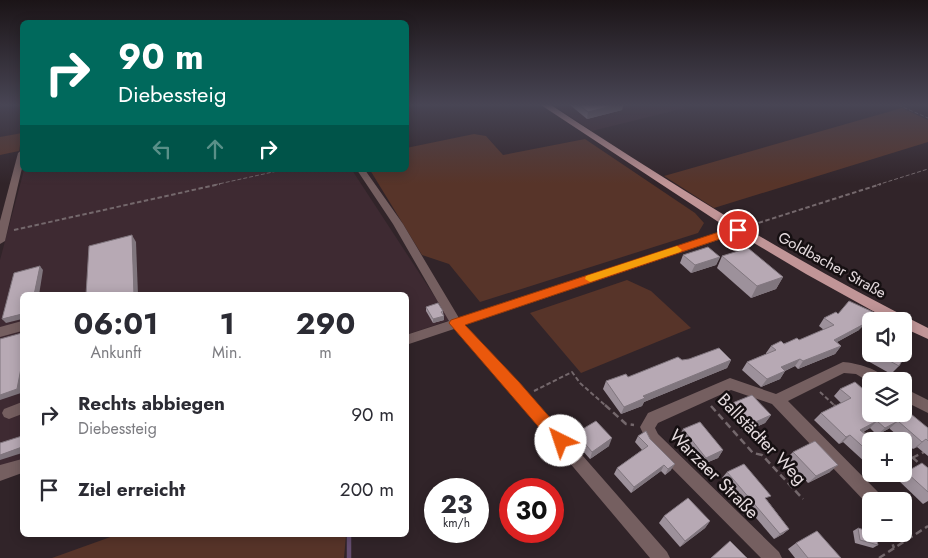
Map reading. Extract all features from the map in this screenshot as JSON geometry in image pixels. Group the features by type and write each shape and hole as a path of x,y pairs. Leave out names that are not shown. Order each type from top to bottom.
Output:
{"main road":[{"name":"Goldbacher Straße","path":"584,131 738,230 813,274 884,312"},
{"name":"Goldbacher Straße","path":"912,326 928,334"}],"street":[{"path":"1,236 20,161"},
{"path":"362,172 398,224 456,323 523,397 661,558"},
{"path":"409,339 738,230"},
{"path":"0,332 20,327"},
{"path":"864,372 858,369 843,367 777,400 866,492"},
{"name":"Warzaer Straße","path":"773,558 653,440 647,427 653,418 730,384 777,400"},
{"path":"912,398 928,407"},
{"path":"0,473 20,467"}],"path":[{"path":"738,230 928,169"},
{"path":"1,236 273,172"},
{"path":"523,397 572,372 580,383 626,424 647,427"},
{"path":"810,383 838,409"},
{"name":"Ballstädter Weg","path":"703,396 753,453 762,455 803,499"},
{"path":"859,428 863,432"},
{"path":"923,466 912,458 928,450"},
{"path":"879,558 928,526"},
{"path":"892,542 894,548"}],"shaded area":[{"path":"821,131 928,131 928,142 714,208 664,176"},
{"path":"20,133 19,151 0,155 0,137"},
{"path":"474,134 486,136 503,155 585,139 695,213 704,223 698,233 480,302 449,264 422,255 371,172 409,172 409,147"},
{"path":"23,172 353,172 450,320 409,334 409,292 20,292 20,461 0,468 0,260"},
{"path":"627,280 651,291 691,328 581,373 530,313"},
{"path":"110,537 346,537 344,558 52,558"}],"building":[{"path":"132,235 134,292 86,292 89,246"},
{"path":"708,247 720,257 695,265 683,255"},
{"path":"748,248 783,277 757,286 722,256"},
{"path":"40,266 35,292 20,292 20,314 2,319 14,273"},
{"path":"849,301 873,312 862,312 862,325 834,340 841,346 803,361 800,359 781,367 785,371 767,379 747,362 776,350 771,346 781,341 784,344 797,338 799,340 834,325 824,318 836,312 838,314"},
{"path":"438,303 444,316 433,319 426,307"},
{"path":"20,334 20,373 17,389 0,395 0,339"},
{"path":"719,348 731,360 643,396 645,398 624,407 606,381 626,374 628,377 678,357 682,360 689,359"},
{"path":"892,362 901,362 899,366"},
{"path":"855,382 862,388 862,422 875,422 860,430 862,432 862,446 850,435 846,437 821,413 851,398 840,389"},
{"path":"752,395 771,415 749,425 730,404"},
{"path":"912,415 928,428 928,441 926,439 922,442 899,422 912,422"},
{"path":"596,421 612,438 592,452 576,433"},
{"path":"700,422 723,450 706,458 683,429"},
{"path":"878,422 896,422 885,428"},
{"path":"646,431 650,439 675,464 668,469 664,465 634,487 617,468 648,446 638,436"},
{"path":"20,437 20,448 0,455 0,443"},
{"path":"815,441 838,465 816,476 793,452"},
{"path":"922,463 928,468 928,492 912,477 912,469"},
{"path":"744,464 771,496 765,498 789,529 780,534 727,472"},
{"path":"688,498 710,521 685,541 664,516"},
{"path":"858,528 862,529 862,541 860,540"},
{"path":"817,531 841,558 808,558 796,543"},
{"path":"730,541 747,558 711,558"}],"waterway":[{"path":"349,537 349,558"}],"slow traffic":[{"path":"590,279 677,250"}],"route":[{"path":"561,441 456,323 738,230"}]}
